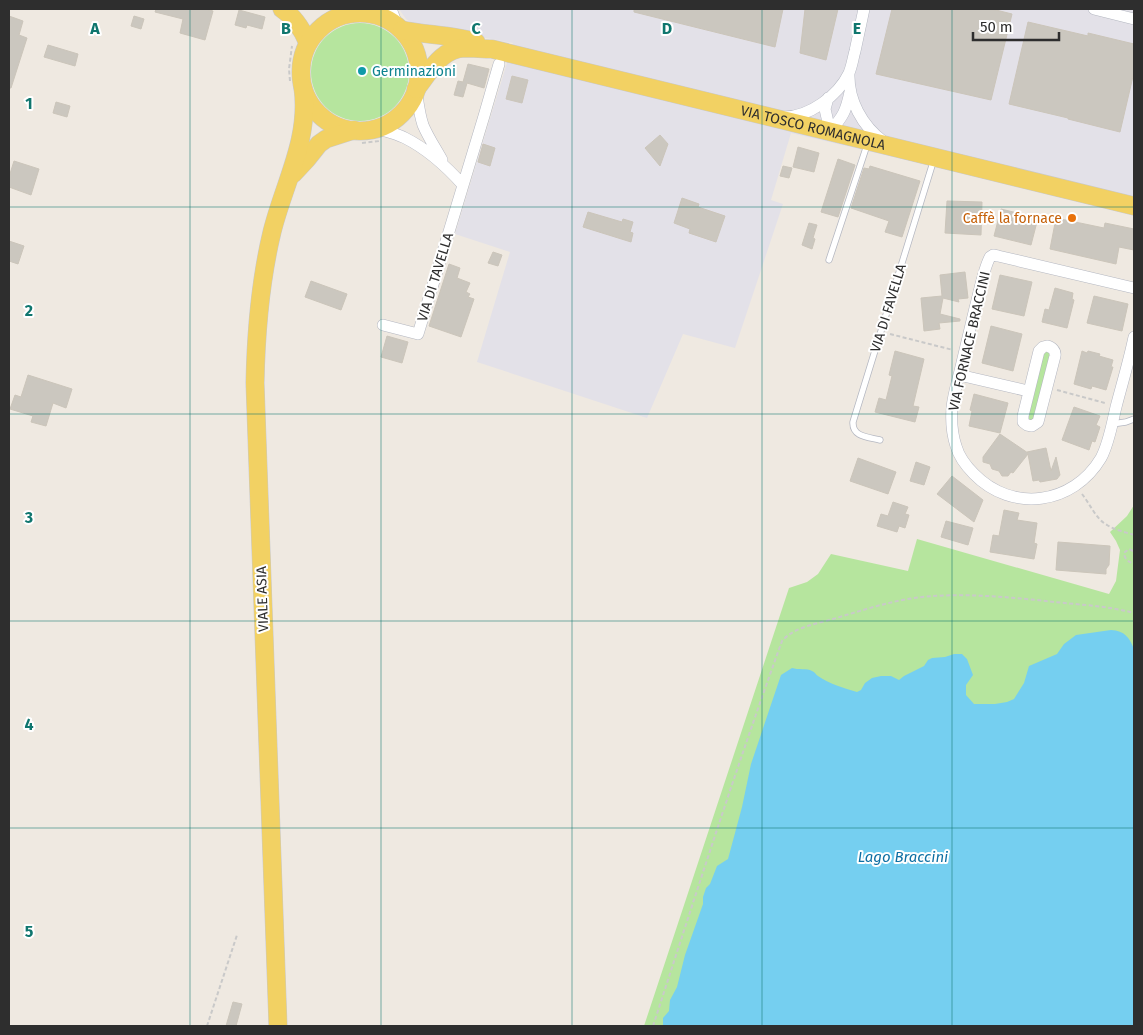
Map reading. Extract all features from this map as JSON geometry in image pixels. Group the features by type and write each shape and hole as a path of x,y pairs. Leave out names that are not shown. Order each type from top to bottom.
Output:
{"main road":[{"path":"282,9 302,28 301,79 297,86 319,114 355,136"},
{"path":"291,176 307,160 319,144 326,139 379,135 384,125 400,114 410,102 416,89 419,75 416,54 410,41 400,28 372,14 352,12 338,14 322,9"},
{"path":"301,42 331,20 352,12"},
{"name":"VIA TOSCO ROMAGNOLA","path":"400,28 470,41 496,57"},
{"name":"VIA TOSCO ROMAGNOLA","path":"416,89 436,62 445,54 459,48 772,117 1134,206"},
{"name":"VIALE ASIA","path":"278,1026 255,383 258,320 263,280 277,216 291,176 304,125 305,107 297,86"}],"street":[{"path":"391,9 400,28"},
{"path":"864,9 849,73 850,92 856,109 863,120 873,133 888,146"},
{"path":"1094,9 1134,19"},
{"name":"VIA DI TAVELLA","path":"383,325 418,334 484,116 496,57"},
{"path":"772,117 793,116 814,109 836,90 849,73"},
{"path":"416,89 423,125 446,166 462,185"},
{"path":"830,131 843,115 850,92"},
{"path":"828,98 826,109 830,131"},
{"path":"379,135 404,138 417,144 446,166"},
{"name":"VIA FORNACE BRACCINI","path":"1134,288 993,255 988,260 952,407 953,435 956,449 967,467 986,484 1015,497 1032,499 1054,496 1076,486 1090,473 1105,449 1134,338"},
{"path":"1046,346 1052,349 1055,355 1047,388 1038,422 1032,426 1025,424 1023,418 1028,391 1039,351 1046,346"},
{"path":"959,375 1028,391"}],"lane":[{"path":"829,260 868,140"},
{"name":"VIA DI FAVELLA","path":"880,440 855,432 852,428 853,422 934,157"},
{"path":"1112,424 1134,419"}],"path":[{"path":"297,86 289,70 290,55 301,42"},
{"path":"355,136 373,143 379,135"},
{"path":"880,332 964,352"},
{"path":"1047,388 1117,405"},
{"path":"1076,486 1101,520 1112,528 1134,535"},
{"path":"1133,551 1129,549 1124,554 1128,561 1134,563"},
{"path":"653,1026 761,698 782,641 788,634 802,628 880,606 934,596 1001,597 1094,606 1134,613"},
{"path":"207,1026 237,935"}],"shaded area":[{"path":"399,9 1134,9 1134,213 791,133 771,200 783,204 735,348 683,334 647,418 477,362 510,252 455,234 513,43 413,24 406,19"}],"green space":[{"path":"360,23 379,27 394,38 405,53 409,72 405,91 394,106 379,117 360,121 341,117 326,106 315,91 311,72 315,53 326,38 341,27"},
{"path":"1044,351 1051,352 1033,421 1028,420 1027,413"},
{"name":"Lago Braccini","path":"1134,505 1134,1026 644,1026 789,588 807,582 818,574 831,554 908,571 917,539 1109,594 1116,581 1120,550 1110,532 1127,516"}],"water":[{"name":"Lago Braccini","path":"1111,630 1126,635 1134,649 1134,1026 663,1026 663,1018 669,1011 670,1000 677,987 685,955 703,904 706,888 710,884 717,866 728,859 751,764 781,675 792,668 813,671 817,676 832,684 857,692 872,678 891,676 899,680 924,666 932,658 962,654 967,659 973,675 966,685 966,695 974,704 995,704 1014,699 1024,683 1029,666 1057,654 1064,644 1076,635"}],"building":[{"path":"156,9 206,9 213,11 205,40 180,33 183,19 155,12"},
{"path":"634,9 783,9 775,47 634,12"},
{"path":"805,9 838,9 826,60 800,53"},
{"path":"892,9 992,9 1012,14 991,100 876,74"},
{"path":"239,10 265,17 262,29 247,25 246,28 235,25"},
{"path":"9,16 23,21 19,35 27,38 11,88 9,88"},
{"path":"134,16 144,19 141,29 131,26"},
{"path":"1028,22 1088,36 1088,33 1134,44 1134,72 1120,132 1009,104"},
{"path":"48,45 78,54 75,66 44,57"},
{"path":"468,64 489,69 484,88 467,83 463,97 454,95 458,81 463,82"},
{"path":"512,76 528,80 522,103 506,99"},
{"path":"56,102 70,106 67,117 53,113"},
{"path":"660,135 668,144 660,166 645,148"},
{"path":"483,144 495,148 490,166 478,162"},
{"path":"798,147 819,153 814,172 793,167"},
{"path":"838,159 855,165 838,217 821,212"},
{"path":"14,161 39,169 31,195 9,187 9,177"},
{"path":"783,166 792,168 789,178 780,176"},
{"path":"870,166 920,181 902,237 885,232 889,221 851,208 864,168 869,169"},
{"path":"682,198 699,204 698,207 725,216 716,242 689,233 690,229 674,223"},
{"path":"947,201 982,202 981,235 945,233"},
{"path":"1001,209 1038,218 1031,245 994,236"},
{"path":"588,212 622,222 623,219 633,222 630,232 633,233 631,242 583,227"},
{"path":"1056,218 1104,228 1105,223 1134,229 1134,250 1119,247 1116,264 1050,249"},
{"path":"809,223 817,225 812,249 802,245"},
{"path":"9,241 24,246 18,264 9,261"},
{"path":"493,252 502,255 498,266 488,263"},
{"path":"449,264 460,268 457,278 470,283 466,292 470,294 468,297 474,299 461,337 429,326"},
{"path":"965,272 968,298 958,299 959,302 943,298 940,314 960,319 960,321 939,323 940,329 924,331 921,298 942,296 940,275"},
{"path":"1000,275 1032,282 1024,316 992,309"},
{"path":"311,281 347,294 341,310 305,297"},
{"path":"1055,288 1073,293 1072,299 1074,300 1067,328 1042,322 1045,309 1049,310"},
{"path":"1094,296 1128,304 1122,331 1087,323"},
{"path":"991,326 1022,334 1013,371 982,363"},
{"path":"387,336 408,342 402,363 381,357"},
{"path":"895,351 924,359 913,406 919,407 915,422 875,412 879,398 886,400 892,376 889,375"},
{"path":"1082,351 1100,354 1099,356 1113,360 1111,367 1113,367 1106,390 1092,386 1091,389 1074,384"},
{"path":"28,375 72,389 66,408 53,403 46,426 31,422 33,416 10,409 15,395 21,397"},
{"path":"974,394 1008,403 1000,433 969,426"},
{"path":"1074,407 1100,416 1096,425 1100,427 1095,442 1092,441 1089,450 1062,440"},
{"path":"1000,434 1028,453 1046,448 1051,471 1056,457 1060,475 1057,479 1040,482 1039,480 1033,481 1028,454 1013,473 1011,472 1008,476 1002,476 999,471 992,469 990,464 983,462 983,457"},
{"path":"858,458 896,472 888,494 850,481"},
{"path":"916,462 930,467 924,485 910,481"},
{"path":"952,476 983,500 974,522 937,494"},
{"path":"893,502 908,507 905,514 909,515 905,528 899,526 897,532 877,526 881,514 888,516"},
{"path":"1004,510 1019,513 1017,520 1037,523 1034,543 1037,544 1034,559 990,552 993,535 999,536"},
{"path":"946,521 973,528 968,545 941,537"},
{"path":"1058,542 1110,546 1109,565 1106,569 1106,574 1056,570"},
{"path":"233,1002 242,1004 236,1026 226,1026"}],"place":[{"name":"Germinazioni","path":"362,71"},
{"name":"Caffè la fornace","path":"1072,218"}]}
